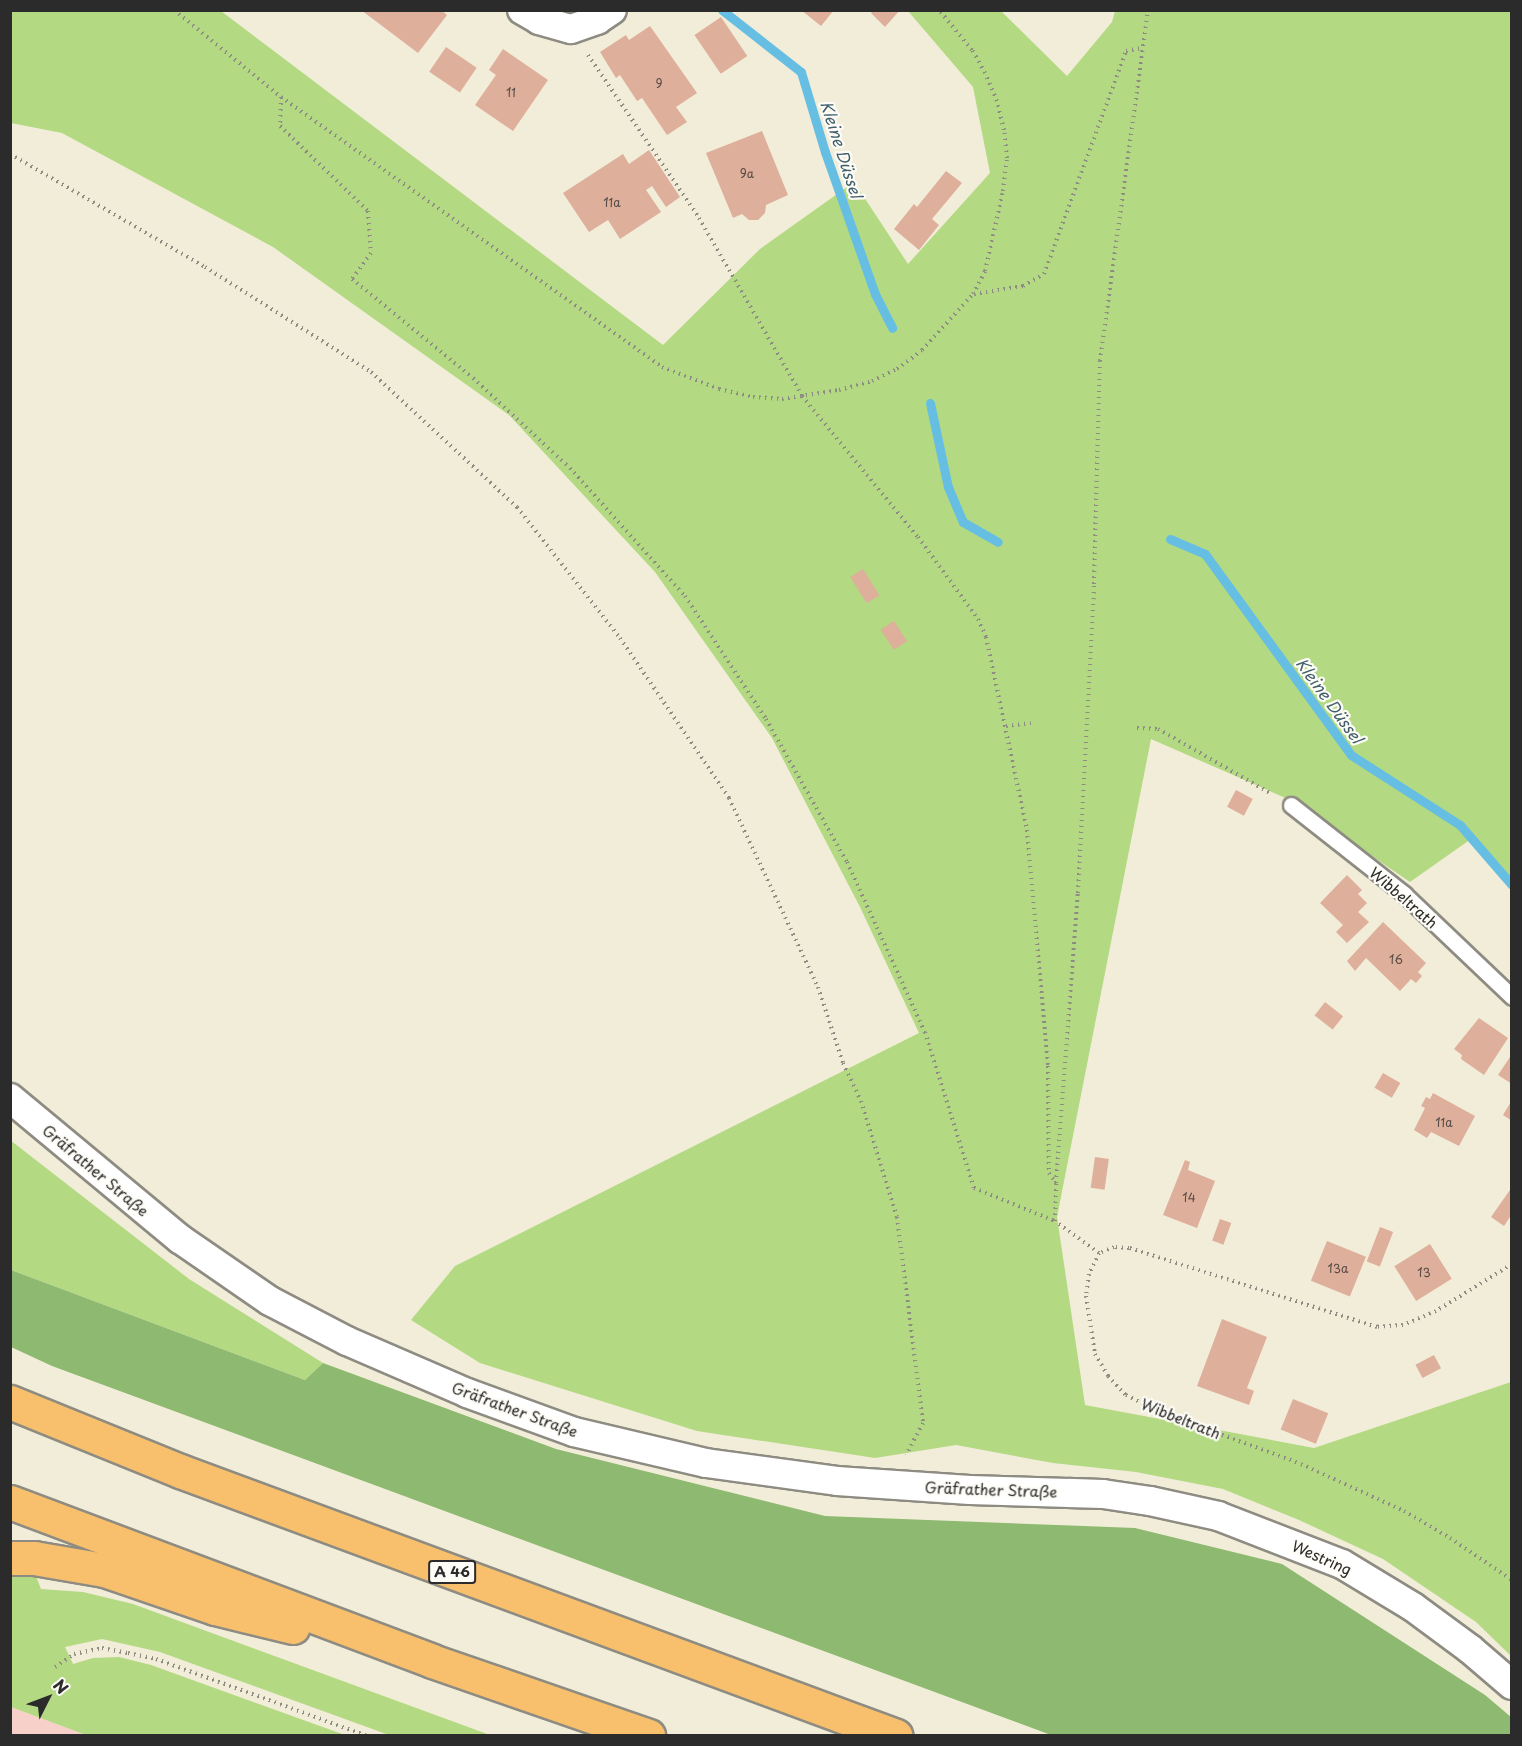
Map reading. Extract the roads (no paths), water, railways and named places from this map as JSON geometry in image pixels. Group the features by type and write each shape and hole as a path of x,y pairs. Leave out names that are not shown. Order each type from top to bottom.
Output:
{"highway":[{"name":"A 46","path":"10,1402 180,1471 896,1736"},
{"path":"10,1502 432,1660 648,1736"},
{"path":"10,1558 34,1558 104,1570 216,1608 432,1660"}],"street":[{"path":"522,10 539,20 571,29 597,20 612,10"},
{"name":"Gräfrather Straße","path":"10,1098 180,1239 270,1300 347,1341 456,1388 574,1432 706,1463 837,1481 970,1490 1103,1494"},
{"name":"Westring","path":"1103,1494 1150,1501 1218,1516 1342,1564 1413,1607 1470,1648 1512,1685"}],"lane":[{"name":"Wibbeltrath","path":"1291,804 1404,894 1512,997"}],"waterway":[{"name":"Kleine Düssel","path":"722,10 801,72 825,152 875,294 892,328"},
{"name":"Kleine Düssel","path":"930,403 948,487 963,522 998,542"},
{"name":"Kleine Düssel","path":"1170,539 1205,554 1351,755 1460,825 1512,885"}]}
